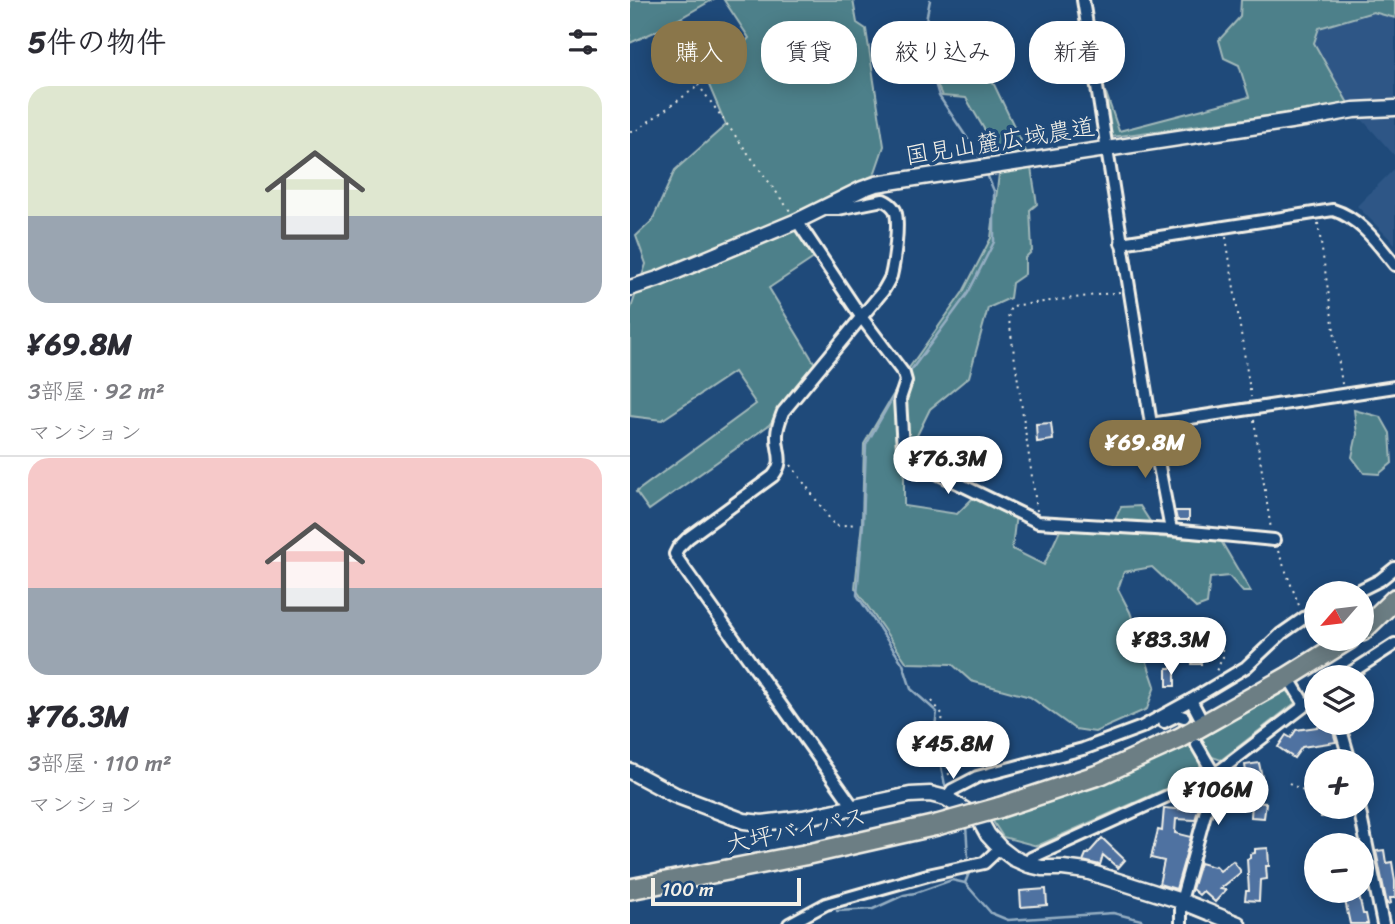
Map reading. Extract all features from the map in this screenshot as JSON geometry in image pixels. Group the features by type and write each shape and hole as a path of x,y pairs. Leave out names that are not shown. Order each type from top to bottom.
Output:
{"highway":[{"path":"1374,620 1395,601"},
{"name":"大坪バイパス","path":"630,889 804,855 937,825 999,808 1101,774 1180,738 1330,651"}],"street":[{"path":"1083,0 1151,424 1171,530"},
{"name":"国見山麓広域農道","path":"630,288 797,221 876,184 1354,110 1395,108"},
{"path":"821,209 838,209 883,200 889,202 895,208 897,217 895,257 890,277 883,291 862,318 783,412 776,439 781,461 779,469 688,538 676,554 751,665 854,808"},
{"path":"1121,243 1333,210 1342,213 1369,233 1395,265"},
{"path":"797,221 862,318 904,374 906,381 900,399 903,449 912,461 1038,522 1171,530 1274,540"},
{"path":"1151,424 1395,387"},
{"path":"1374,583 1395,568"},
{"path":"630,771 675,795 744,821 762,823 803,818 910,795 949,794 977,777 1083,749 1142,727 1245,667 1281,634 1304,618"},
{"path":"1363,665 1395,644"},
{"path":"1288,677 1304,703"},
{"path":"1191,700 1204,725"},
{"path":"1029,865 1031,858 1214,775 1304,706"},
{"path":"1142,727 1148,730 1178,715 1184,717"},
{"path":"1181,924 1181,901 1208,803 1216,793 1218,781 1197,745"},
{"path":"949,794 979,820 988,835 1013,858 1042,868 1086,871 1181,901 1238,924"},
{"path":"1361,819 1383,924"},
{"path":"789,924 826,904 928,875 984,863 1000,848"}],"path":[{"path":"630,131 637,130 699,85 797,221"},
{"path":"1316,213 1344,395"},
{"path":"1225,227 1271,529 1304,618"},
{"path":"1038,522 1008,313 1013,306 1129,290"},
{"path":"781,461 790,463 835,526 858,524"},
{"path":"1148,627 1156,632 1166,622 1178,619 1212,634 1222,649 1223,657 1215,672 1219,684"},
{"path":"932,701 943,715 940,735 949,794"},
{"path":"1289,783 1304,791"}],"shaded area":[{"path":"1373,12 1395,18 1395,156 1349,105 1314,43 1319,28"},
{"path":"1395,168 1395,244 1357,206"}],"green space":[{"path":"630,0 712,0 675,21 651,21 651,34 630,43"},
{"path":"724,0 853,0 857,21 761,21 761,84 857,84 857,23 866,29 871,84 874,84 884,146 874,175 798,213 820,254 769,288 815,364 769,425 649,510 636,492 756,404 734,372 662,420 630,416 630,311 646,264 636,236 652,221 675,170 726,125 708,84 747,84 747,21 738,21"},
{"path":"1241,0 1395,0 1395,18 1373,12 1319,28 1314,43 1349,105 1112,137 1106,93 1119,131 1249,97 1239,65 1224,58 1219,40 1240,17"},
{"path":"937,84 994,84 1025,149 1037,204 1030,210 1032,251 1025,258 1025,274 1012,283 1010,298 988,308 969,377 930,409 904,462 904,506 957,514 973,498 1016,514 1012,549 1044,565 1061,528 1109,531 1121,507 1140,506 1160,537 1221,541 1251,592 1243,592 1229,576 1210,578 1207,604 1196,608 1152,567 1124,572 1118,589 1130,612 1155,686 1147,709 1095,732 1075,729 1030,697 971,681 952,664 907,663 855,588 862,522 864,444 909,368 963,292 991,238 1001,158 966,98 942,96"},
{"path":"1354,410 1381,417 1390,433 1392,463 1379,474 1364,473 1352,457 1357,434"},
{"path":"1286,690 1295,703 1221,760 1204,754 1197,775 1037,846 1003,837 992,820 1102,781 1207,735"}],"building":[{"path":"1051,423 1053,440 1037,442 1036,424"},
{"path":"1175,511 1189,511 1189,520 1177,520"},
{"path":"1175,640 1189,640 1189,651 1200,650 1201,664 1176,661"},
{"path":"1167,668 1175,668 1175,686 1167,686"},
{"path":"1304,729 1304,735 1334,735 1336,742 1302,747 1294,758 1278,747 1286,735 1291,738 1296,730"},
{"path":"1259,763 1263,782 1237,787 1238,773 1246,772 1245,765"},
{"path":"1198,792 1206,793 1195,820 1176,819 1175,833 1191,837 1176,889 1159,884 1164,861 1151,858 1158,830 1162,831 1164,808 1188,810 1189,796"},
{"path":"1252,802 1266,803 1264,818 1251,817"},
{"path":"1102,838 1125,860 1118,868 1103,855 1100,865 1083,861 1086,854"},
{"path":"1268,848 1267,879 1260,880 1259,901 1245,900 1246,891 1249,891 1247,859 1250,854 1255,853 1255,849"},
{"path":"1384,850 1386,863 1392,862 1395,881 1395,898 1390,898 1391,903 1387,904 1376,851"},
{"path":"1233,861 1240,873 1220,889 1226,890 1215,902 1203,891 1199,895 1192,889 1200,863 1215,866 1220,871"},
{"path":"1046,889 1047,905 1021,907 1020,891"},
{"path":"1346,903 1361,903 1368,924 1350,924"}],"waterway":[{"path":"930,0 922,41 939,96 983,162"},
{"path":"909,373 968,293 994,242 994,191 986,172"},
{"path":"900,385 866,445 857,595 903,664 911,689 937,712 934,734 945,785"},
{"path":"966,825 968,857"},
{"path":"965,883 969,873"},
{"path":"837,911 873,909 904,895 952,880 965,883 991,913 1008,920 1113,913 1141,920 1145,924"}]}
